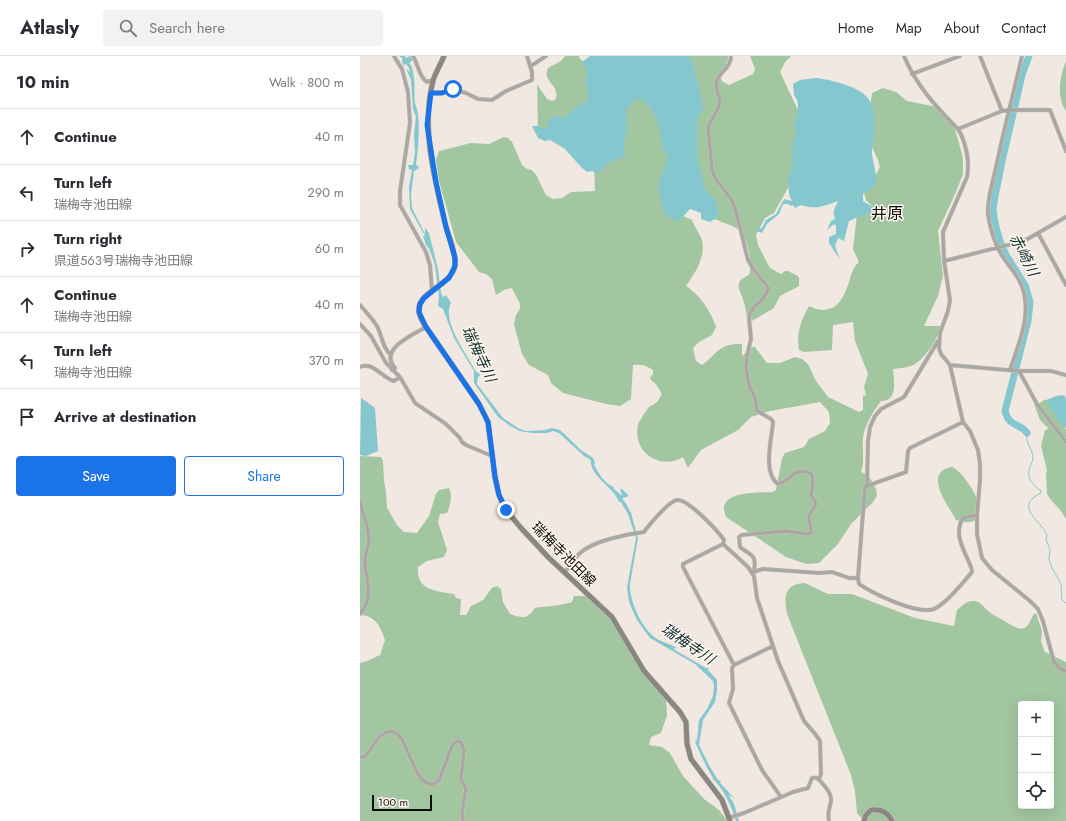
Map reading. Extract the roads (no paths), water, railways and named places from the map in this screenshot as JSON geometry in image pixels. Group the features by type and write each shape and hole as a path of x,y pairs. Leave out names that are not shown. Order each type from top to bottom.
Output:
{"main road":[{"path":"432,291 449,278 454,270 455,262 436,182 427,125 433,80 444,56"},
{"name":"瑞梅寺池田線","path":"432,291 424,298 419,308 420,316 479,404 488,422 499,495 506,510 521,528 612,617 644,671 680,712 686,722 686,744 691,759 722,800 726,807 729,819"},
{"path":"864,821 866,815 871,810 877,809 890,816 892,821"}],"street":[{"path":"394,56 402,69 406,85 410,123 400,191 400,205 426,252 430,265 432,291"},
{"path":"413,56 423,79 427,82 433,80"},
{"path":"431,93 442,93 453,89 478,99 492,100 506,91 532,80 531,66 527,56"},
{"path":"531,66 546,56"},
{"path":"731,56 731,61 728,67 719,76 716,82 720,101 708,128 712,169 715,178 731,199 736,211 748,260 754,270 766,282 768,287 768,290 763,298 754,306 750,313 751,339 747,356 746,374 755,398 757,411 771,419 773,422 769,467 774,481 778,484 782,483 796,472 803,471 811,473 813,477 811,495 816,502 816,505 809,516 809,521 812,528 811,533 785,531 742,535 739,536 740,546 751,554 755,560 753,572 757,598 772,646 801,716 807,726 820,741 821,774 819,779"},
{"path":"904,56 912,74 928,96 958,129 964,142 968,171 943,232 944,261 950,300 948,312 938,341 904,397 881,409 875,416 870,427 858,578 859,584 870,591 903,605 923,610 930,610 938,607 972,572 972,568 961,545 958,532 963,518 976,515"},
{"path":"912,74 960,56"},
{"path":"980,56 1002,112"},
{"path":"1010,370 1024,326 1027,309 1020,282 1002,256 998,247 988,212 999,151 1022,56"},
{"path":"958,129 1009,110 1050,110 1066,151"},
{"path":"944,261 1024,241 1066,217"},
{"path":"1038,233 1066,285"},
{"path":"360,305 379,329 387,352 391,355"},
{"path":"360,324 371,336 384,361 400,377 415,403 446,424 466,445 492,456"},
{"path":"392,370 395,368 392,364 391,355 396,345 426,327"},
{"path":"938,341 941,354 950,365 964,422 970,431 978,450 980,480 976,515 977,534 982,558 992,570 1038,609 1043,621 1054,662 1060,669 1066,671"},
{"path":"360,367 367,365 388,380 394,381 400,377"},
{"path":"950,365 1019,371 1052,371 1066,375"},
{"path":"1019,371 1037,404 1066,442"},
{"path":"866,486 906,472 907,456 910,448 964,422"},
{"path":"565,572 581,551 600,542 630,533 644,532 668,506 676,500 679,500 687,503 716,529 724,540 723,544 753,572"},
{"path":"360,502 369,537 365,564 369,594 368,601 360,614"},
{"path":"723,544 683,564 683,566 734,665"},
{"path":"753,572 763,569 819,573 832,572 848,578 858,578"},
{"path":"772,646 734,665 732,668 733,689 729,703 762,770 781,797"},
{"path":"360,757 364,757 378,739 385,733 392,732 399,735 403,741 417,773 426,783 434,784 439,780 452,746 455,742 461,742 464,750 461,779 466,789 462,812 463,821"},
{"path":"729,819 781,797 808,788 812,778 815,777 819,779 827,788 832,797 828,815 829,821"}],"water":[{"name":"瑞梅寺川","path":"399,56 405,56 406,58 410,56 413,60 409,63 414,75 415,103 419,121 416,165 419,168 414,171 411,195 412,208 425,234 425,228 429,233 438,269 441,293 443,297 446,295 451,303 449,310 452,329 476,372 479,373 480,376 478,377 477,384 503,418 518,428 526,431 552,428 560,430 581,450 593,458 595,463 594,465 600,475 610,486 614,487 613,488 622,496 620,489 622,489 629,496 623,498 623,500 631,513 638,538 630,584 630,591 634,606 646,629 651,634 657,639 677,648 673,649 706,668 709,668 708,670 717,680 715,702 703,720 699,745 710,767 718,780 721,781 720,783 735,799 728,794 734,804 739,821 736,821 732,809 720,787 711,777 713,778 695,742 697,740 699,720 707,709 713,696 713,681 695,664 650,638 637,620 629,602 627,587 636,538 628,514 621,502 619,502 612,491 594,471 591,466 591,460 584,456 559,433 553,431 547,433 532,433 520,431 498,417 474,383 474,371 454,338 443,309 438,306 439,297 435,265 423,236 425,236 410,209 409,187 412,170 409,169 408,165 413,165 415,153 414,133 416,117 413,109 411,80 407,71 407,69 410,73 409,68 406,64 403,65 403,59"},
{"path":"590,56 689,56 703,108 703,111 697,117 697,156 706,192 716,203 718,208 718,217 710,222 701,219 701,213 690,209 679,221 668,217 665,214 659,186 668,155 664,152 654,113 644,101 636,98 626,110 627,134 624,141 625,158 620,158 606,164 604,169 596,173 592,171 587,172 565,149 550,140 545,141 538,138 532,126 538,126 544,129 547,128 549,119 557,116 564,118 579,105 588,101 588,85 585,84 587,70 582,62"},
{"path":"816,78 842,84 861,92 870,101 873,108 874,123 872,154 876,182 873,188 863,194 863,201 873,207 877,214 867,213 849,221 844,241 838,238 835,246 840,260 829,243 829,237 836,234 836,226 834,224 827,230 831,221 835,219 834,212 838,201 816,207 801,205 795,208 793,205 783,204 779,214 767,224 762,233 755,230 762,228 766,220 776,214 784,199 792,201 789,194 788,178 793,166 793,140 796,139 794,119 797,119 798,105 794,95 793,84 800,80"},
{"path":"1062,395 1065,396 1066,399 1066,428 1056,417 1057,414 1053,412 1046,400"},
{"path":"361,398 375,409 378,451 366,456 360,455"}],"waterway":[{"name":"赤崎川","path":"1027,433 1022,428 1012,423 1005,411 1028,321 1030,302 1025,285 1006,255 1000,241 993,211 1003,157 1022,75 1029,56"},
{"path":"1027,433 1027,441 1033,458 1029,471 1029,478 1041,491 1041,493 1033,498 1029,503 1029,508 1031,514 1047,535 1046,539 1050,550 1049,559 1061,584 1062,600 1066,603"}],"district":[{"name":"井原","path":"887,213"}]}
